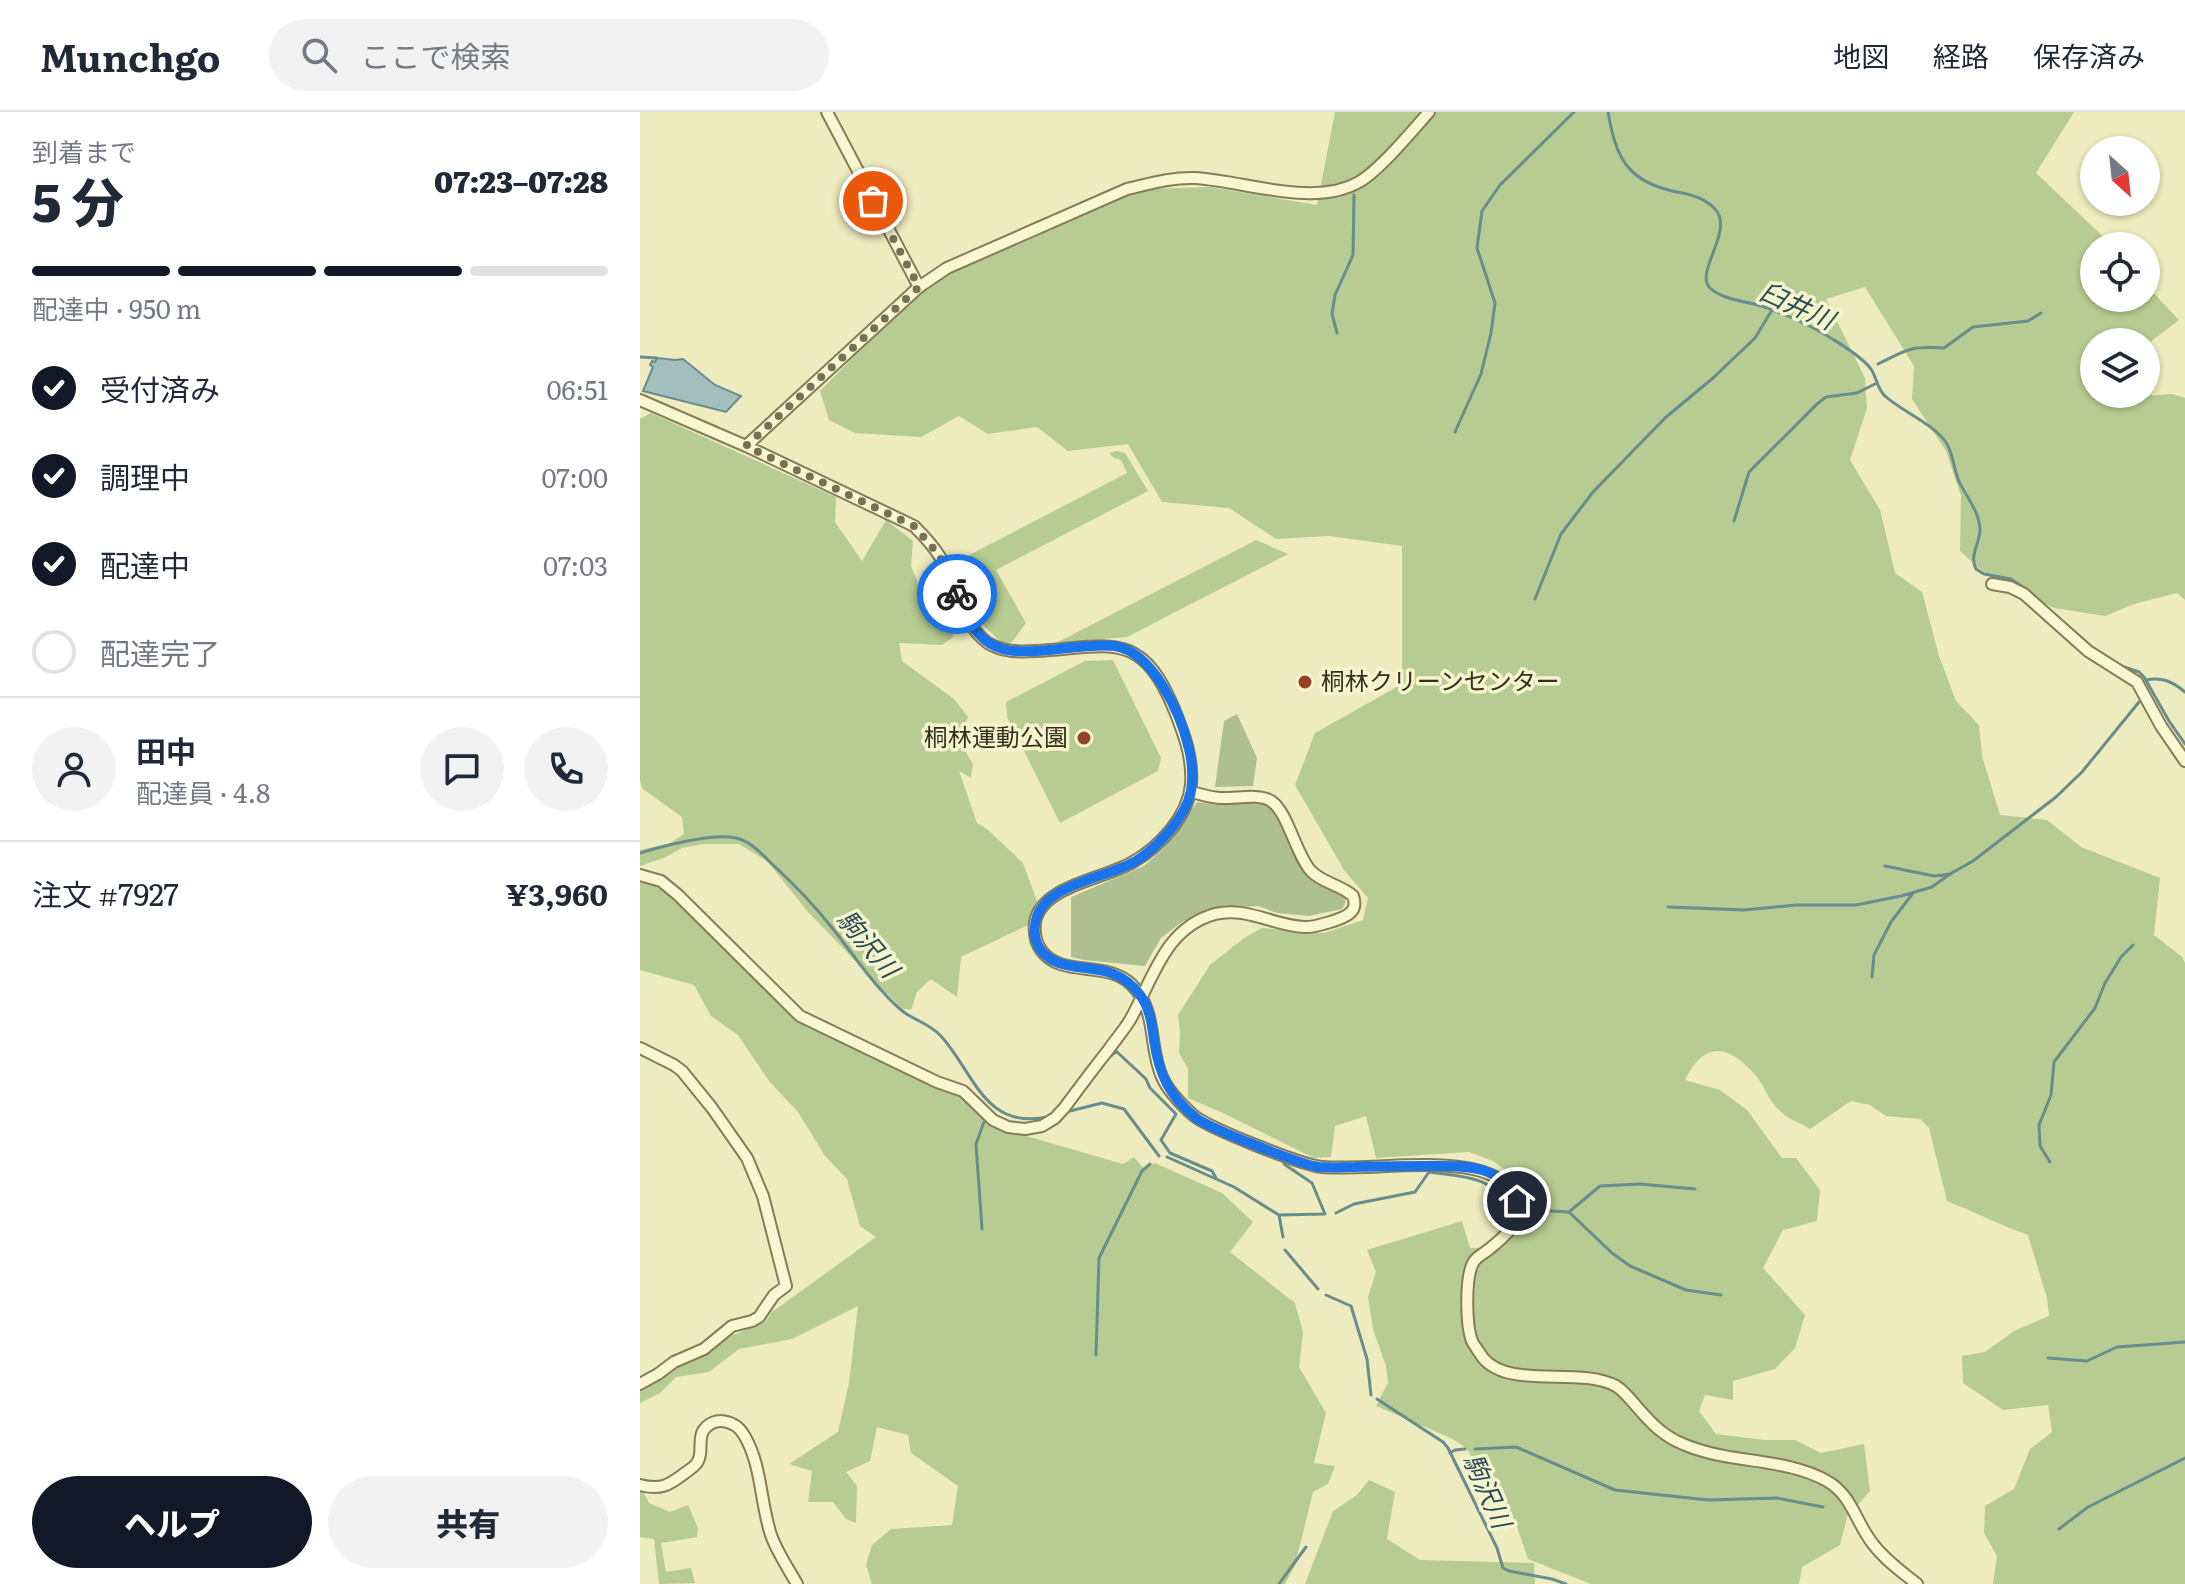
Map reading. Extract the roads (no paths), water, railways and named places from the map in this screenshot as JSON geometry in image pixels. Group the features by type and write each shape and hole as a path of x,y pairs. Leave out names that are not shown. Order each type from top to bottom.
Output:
{"street":[{"path":"827,112 919,287"},
{"path":"746,446 919,287 947,268 1127,189 1151,183 1190,178 1305,194 1337,192 1361,182 1429,112"},
{"path":"640,400 746,446 914,526 939,555 974,630 997,648 1017,652 1113,645 1129,650 1145,661 1171,701 1189,747 1191,792 1173,827 1157,844 1118,869 1056,894 1040,908 1036,918 1037,945 1048,958 1067,966 1102,969 1128,980 1142,996 1150,1015 1160,1074 1197,1119 1318,1167 1471,1168 1484,1171 1510,1187 1517,1201 1517,1217 1509,1232 1473,1264 1469,1280 1467,1312 1471,1340 1492,1367 1508,1373 1601,1380 1620,1388 1663,1435 1685,1446 1719,1456 1790,1468 1828,1481 1844,1495 1876,1549 1917,1584"},
{"path":"1992,584 2010,587 2024,594 2088,651 2137,682 2185,761"},
{"path":"640,875 661,881 678,895 800,1016 937,1082 963,1091 993,1120 1008,1127 1025,1129 1042,1126 1055,1118 1130,1021 1157,965 1186,927 1221,913 1255,915 1308,928 1343,917 1354,908 1353,896 1345,889 1321,879 1310,870 1279,811 1270,801 1217,798 1191,792"},
{"path":"640,1048 682,1071 747,1158 763,1196 786,1286 774,1295 759,1317 732,1326 704,1349 674,1362 640,1384"},
{"path":"640,1485 660,1488 670,1485 695,1466 699,1460 700,1439 714,1422 730,1422 738,1427 757,1465 772,1536 797,1584"}],"water":[{"path":"657,358 683,359 715,385 741,396 726,412 643,391 653,367 650,365"}],"waterway":[{"path":"1455,432 1481,374 1495,303 1477,248 1482,211 1500,185 1574,112"},
{"name":"臼井川","path":"1608,112 1620,155 1635,174 1660,188 1697,197 1715,209 1720,218 1720,228 1707,272 1706,281 1710,288 1728,298 1771,309 1809,326 1866,363 1885,396 1935,431 1947,444 1958,479 1979,522 1980,534 1974,554 1976,569 1984,574 2011,579 2026,589"},
{"path":"1337,333 1332,314 1335,295 1353,255 1354,195"},
{"path":"1535,599 1561,534 1593,492 1665,418 1755,338 1772,310"},
{"path":"1878,364 1910,350 1944,348 1973,327 2028,321 2041,313"},
{"path":"640,357 657,358"},
{"path":"1734,521 1749,472 1817,404 1826,397 1857,393 1877,383"},
{"name":"臼井川","path":"2055,615 2095,650"},
{"name":"臼井川","path":"2121,666 2144,677 2185,744"},
{"path":"2146,680 2167,681 2185,692"},
{"path":"1885,866 1934,876 1950,874 1973,861 2056,797 2082,772 2139,702"},
{"name":"駒沢川","path":"640,853 715,837 736,838 751,845 811,903 890,1000 941,1036 983,1096 995,1107 1009,1115 1026,1119 1048,1117"},
{"path":"1668,907 1744,910 1796,905 1856,905 1932,887 1950,874"},
{"path":"1872,977 1874,955 1891,922 1913,893"},
{"path":"2050,1162 2040,1146 2039,1125 2051,1095 2054,1062 2095,1008 2105,983 2121,957 2133,945"},
{"path":"1111,1056 1116,1051 1146,1079 1150,1088 1176,1114 1161,1140 1170,1153 1212,1171 1216,1178"},
{"name":"駒沢川","path":"1066,1112 1102,1103 1124,1109 1159,1156"},
{"path":"982,1229 976,1144 984,1122"},
{"name":"駒沢川","path":"1167,1157 1234,1187 1279,1215 1283,1237"},
{"path":"1096,1355 1099,1258 1142,1171 1150,1164"},
{"path":"1279,1215 1325,1214 1312,1183 1284,1164"},
{"path":"1336,1213 1354,1204 1415,1192 1429,1172 1462,1176 1484,1183 1500,1196 1504,1206"},
{"path":"1569,1212 1600,1186 1640,1184 1695,1189"},
{"path":"1518,1185 1527,1201 1532,1203 1533,1217 1519,1234"},
{"path":"1533,1210 1569,1212 1630,1266 1686,1290 1721,1295"},
{"name":"駒沢川","path":"1285,1250 1318,1289"},
{"name":"駒沢川","path":"1326,1295 1351,1306 1367,1359 1371,1395"},
{"path":"2048,1358 2087,1361 2117,1347 2185,1342"},
{"name":"駒沢川","path":"1377,1399 1448,1448 1497,1548 1503,1568 1566,1584"},
{"path":"1475,1449 1516,1447 1615,1490 1708,1500 1777,1498 1823,1507"},
{"path":"1450,1453 1465,1449"},
{"path":"2059,1529 2088,1507 2185,1458"},
{"path":"1279,1584 1306,1547"}],"place":[{"name":"桐林クリーンセンター","path":"1305,682"},
{"name":"桐林運動公園","path":"1084,738"}]}
